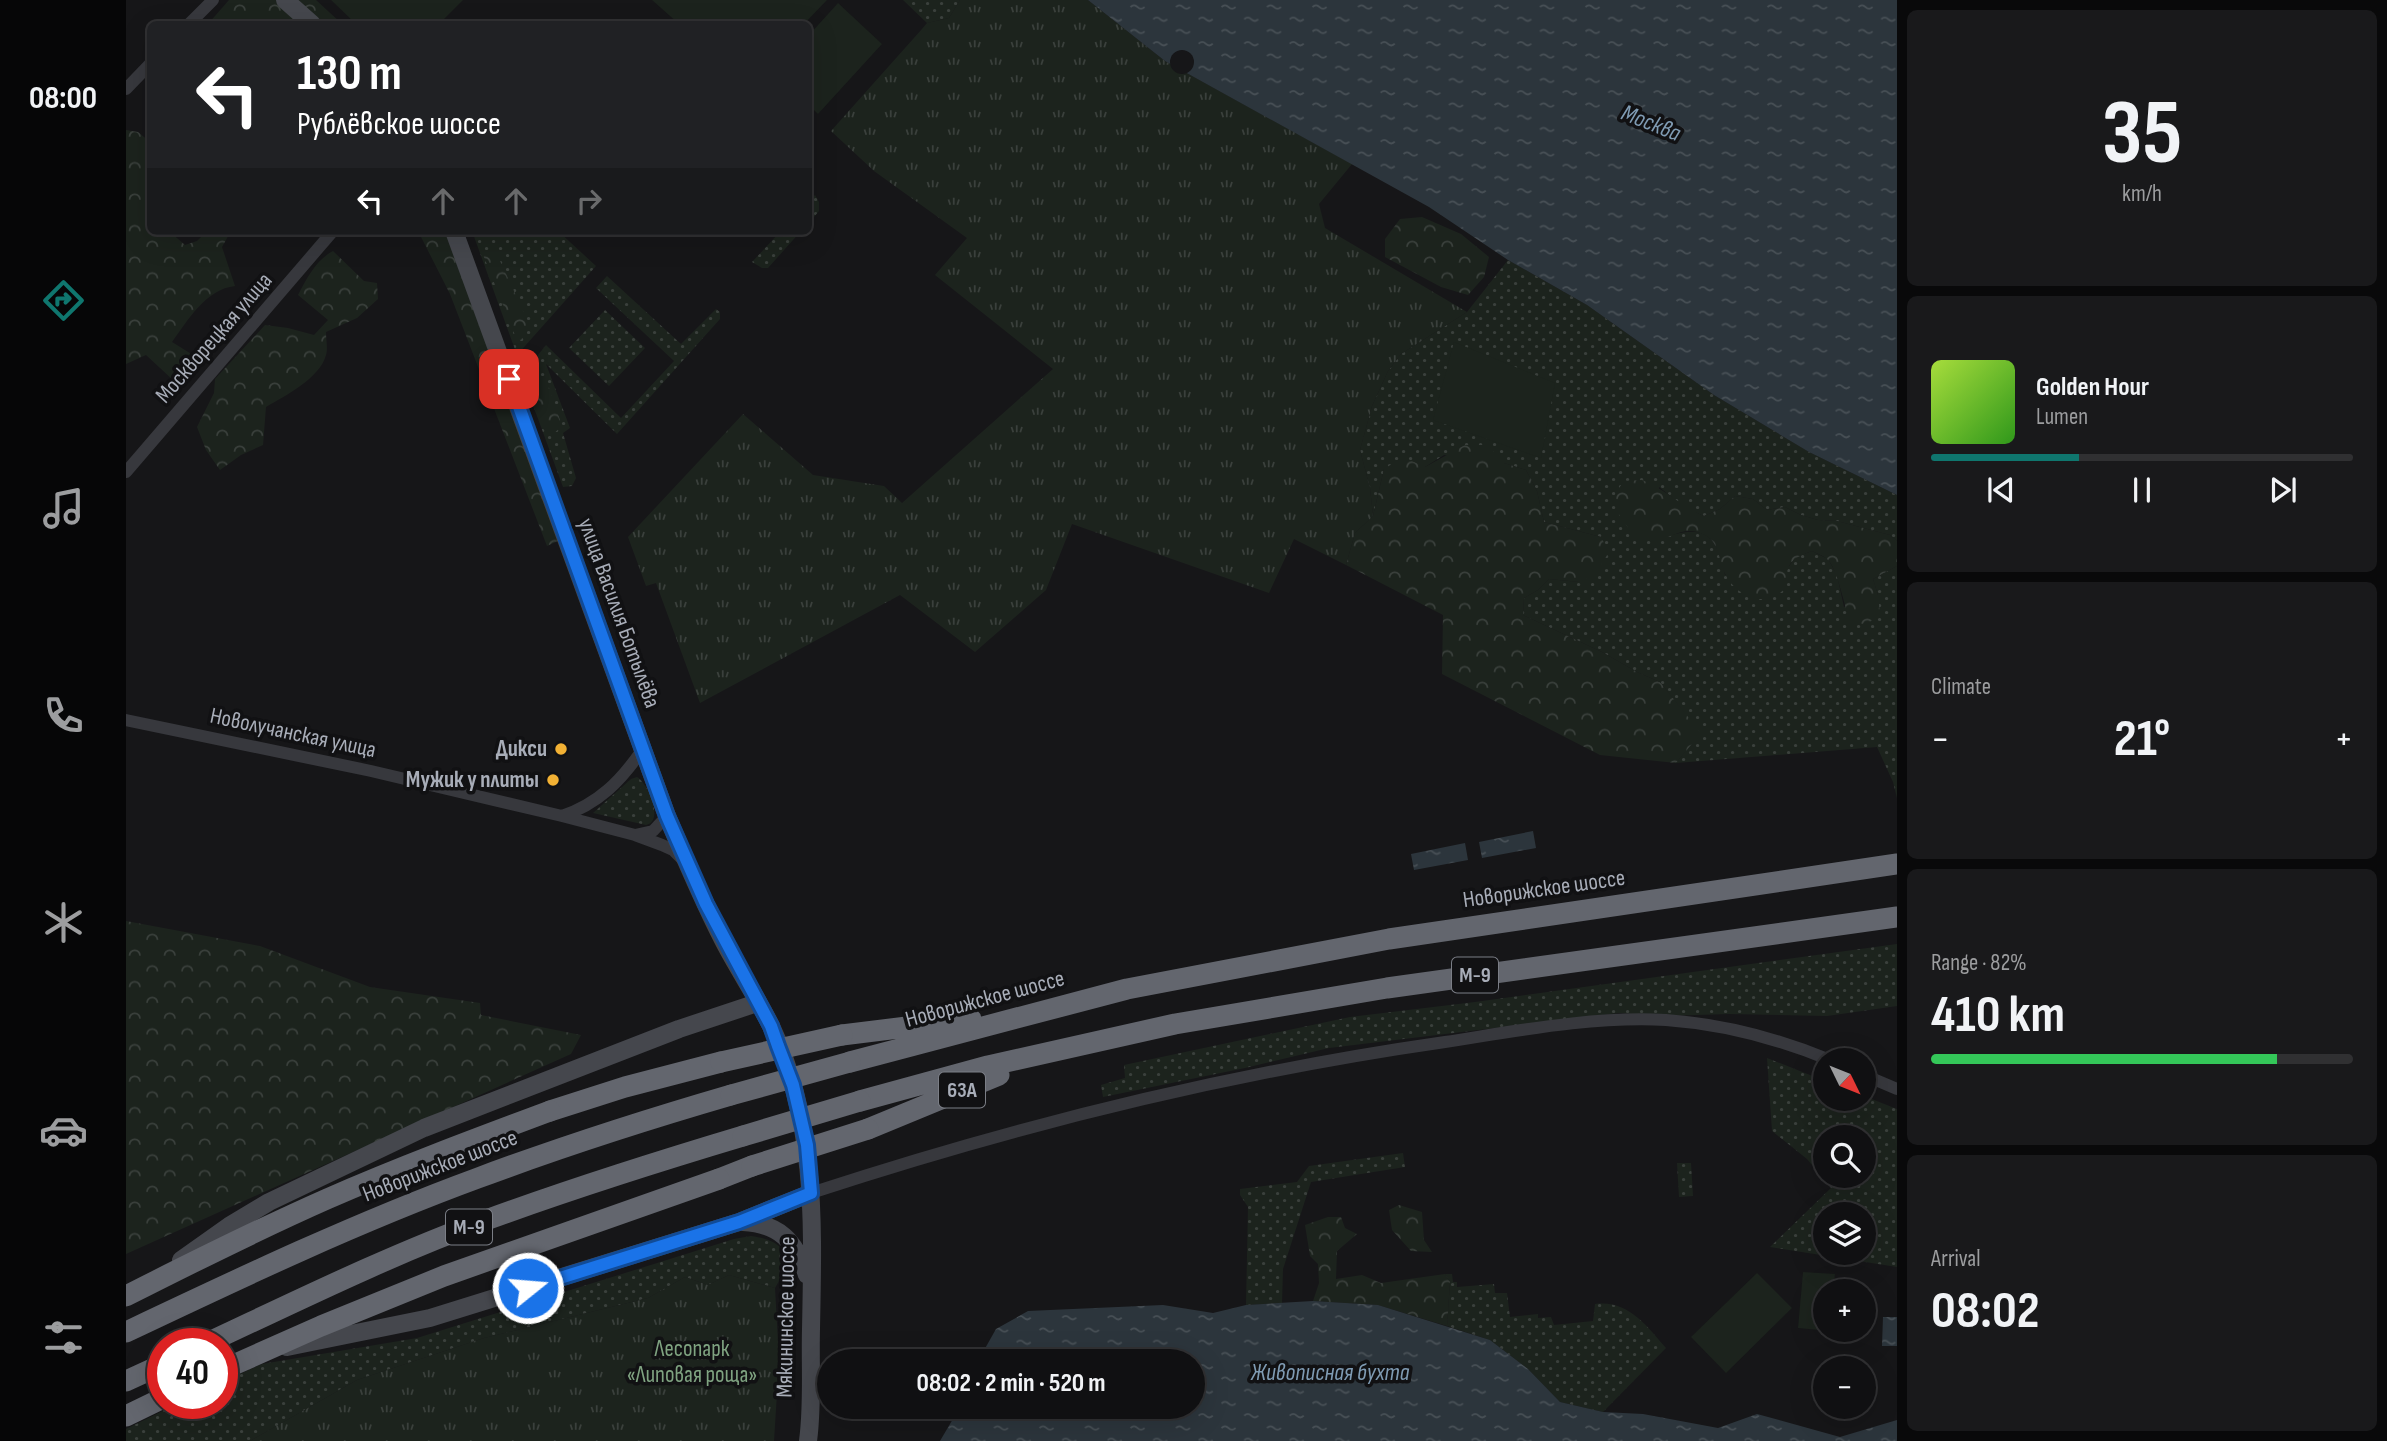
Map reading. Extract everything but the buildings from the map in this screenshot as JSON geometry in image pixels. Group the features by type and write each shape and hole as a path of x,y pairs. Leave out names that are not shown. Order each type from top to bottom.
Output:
{"highway":[{"name":"Новорижское шоссе","path":"126,1332 286,1258 475,1179 598,1135 730,1095 1043,1010 1127,989 1389,939 1897,863"},
{"name":"М-9","path":"238,1329 340,1281 484,1221 613,1175 941,1079 1175,1024 1387,988 1897,917"},
{"path":"126,1298 229,1244 327,1199 427,1157 550,1111 625,1087 842,1035 1043,1010"},
{"name":"63A","path":"238,1363 433,1280 752,1166 869,1129 1056,1051"},
{"path":"128,1380 147,1371"},
{"path":"126,1416 147,1406"}],"street":[{"path":"192,21 213,0"},
{"path":"285,0 309,21"},
{"path":"126,89 147,67"},
{"name":"Москворецкая улица","path":"126,472 330,235"},
{"name":"улица Василия Ботылёва","path":"455,235 667,816 687,866 757,1003"},
{"name":"Новолучанская улица","path":"126,720 371,771 562,816 635,835 673,850 687,866"},
{"path":"562,816 579,810 615,786 642,750"},
{"path":"635,835 653,831 667,816"},
{"path":"126,1298 229,1226 269,1202 348,1163 424,1128 679,1028 757,1003"},
{"name":"Мякининское шоссе","path":"757,1003 771,1026 793,1085 807,1145 811,1193 812,1288 808,1441"},
{"path":"238,1357 430,1318 739,1222 811,1193 1077,1114 1232,1078 1363,1053 1552,1026 1610,1021 1666,1020 1714,1027 1769,1038 1813,1054"},
{"path":"1876,1079 1897,1089"},
{"path":"739,1222 768,1226 781,1233 800,1255 812,1288"},
{"path":"128,1380 147,1376"}],"green space":[{"path":"229,0 276,0 299,21 211,21"},
{"path":"296,0 316,0 339,21 317,21"},
{"path":"331,0 463,0 442,21 353,21"},
{"path":"652,0 827,0 807,21 676,21"},
{"path":"903,0 960,0 949,18 927,23"},
{"path":"960,0 1088,0 1165,61 1352,164 1319,204 1325,228 1467,312 1401,354 1388,371 1372,406 1360,450 1370,488 1373,516 1355,533 1346,565 1294,539 1269,593 1072,524 1046,590 975,652 900,595 700,703 656,583 646,586 628,537 743,414 813,475 884,486 902,503 1053,369 935,275 967,238 874,171 831,131 927,23 949,18"},
{"path":"838,3 882,44 818,114 812,108 812,32"},
{"path":"126,130 138,132 147,140 147,235 174,235 185,245 197,241 203,235 229,235 222,247 235,286 225,288 207,299 191,315 172,342 193,355 221,324 226,323 230,330 195,365 173,380 146,355 126,364"},
{"path":"815,195 819,202 819,211 812,219 812,198"},
{"path":"1422,217 1461,234 1489,257 1484,277 1468,295 1441,287 1385,257 1385,239 1400,219"},
{"path":"420,235 448,235 560,540 547,546 450,294"},
{"path":"473,235 562,235 596,266 517,355"},
{"path":"777,235 797,235 768,268 762,268 752,262"},
{"path":"495,250 526,317 528,328 521,340 516,338 482,252"},
{"path":"333,251 364,281 377,283 378,299 357,318 326,332 327,353 317,371 301,386 266,407 263,445 241,455 220,470 206,450 197,427 214,393 215,379 265,325 314,335 328,320 298,295 317,264"},
{"path":"1508,260 1587,305 1714,395 1809,452 1897,495 1897,541 1890,535 1837,521 1818,520 1785,507 1767,510 1753,499 1735,496 1720,509 1704,516 1687,509 1659,487 1651,541 1680,533 1701,533 1709,537 1715,545 1725,575 1786,570 1796,557 1812,551 1828,559 1837,575 1844,607 1878,595 1873,579 1897,566 1897,798 1893,782 1877,747 1676,763 1700,733 1660,682 1523,615 1524,598 1538,590 1549,579 1579,582 1601,537 1544,522 1537,491 1526,470 1504,463 1444,455 1425,467 1384,469 1373,516 1370,488 1360,450 1372,406 1388,371 1401,354 1467,312"},
{"path":"607,276 681,344 716,309 720,312 720,319 617,434 546,364 570,428 563,433 576,478 572,486 563,487 522,375 546,345 621,418 674,361 596,288"},
{"path":"605,310 645,348 609,386 569,348"},
{"path":"1454,342 1555,383 1541,458 1433,420"},
{"path":"547,382 562,426 551,436 536,413 528,393 534,384"},
{"path":"1465,445 1488,445 1504,463 1526,470 1537,491 1544,522 1601,537 1609,552 1594,576 1579,582 1549,579 1538,590 1524,598 1523,615 1660,682 1701,733 1676,763 1600,755 1442,674 1443,615 1346,565 1355,533 1373,516 1384,469 1403,457 1425,467"},
{"path":"1642,480 1704,516 1720,509 1735,496 1753,499 1767,510 1785,507 1818,520 1837,521 1890,535 1897,541 1897,566 1873,579 1880,614 1867,624 1851,623 1831,564 1826,558 1812,551 1790,564 1786,588 1775,596 1760,599 1741,592 1731,582 1724,571 1716,546 1707,536 1688,531 1653,541 1639,537 1621,518 1615,495 1624,481"},
{"path":"637,777 652,801 654,817 651,822 646,825 593,813 631,779"},
{"path":"126,921 260,946 370,987 480,1003 481,1015 581,1035 571,1054 126,1254"},
{"path":"1897,944 1897,1006 1827,1016 1663,1016 1619,1013 1329,1048 1103,1097 1101,1085 1125,1078 1124,1065 1350,1017"},
{"path":"1767,1058 1813,1076 1813,1111 1876,1111 1876,1101 1897,1109 1897,1267 1876,1264 1876,1202 1817,1202 1831,1188 1876,1188 1876,1125 1813,1125 1813,1166 1772,1131"},
{"path":"1403,1153 1405,1167 1311,1182 1283,1269 1282,1303 1246,1305 1248,1207 1240,1195 1240,1189 1297,1182 1309,1166"},
{"path":"1677,1163 1691,1163 1693,1196 1679,1197"},
{"path":"1399,1205 1422,1212 1424,1240 1432,1252 1411,1251 1392,1230 1389,1210"},
{"path":"1813,1205 1813,1254 1770,1247"},
{"path":"1328,1217 1341,1217 1345,1228 1357,1234 1337,1251 1336,1279 1362,1275 1381,1283 1445,1274 1450,1282 1447,1326 1378,1305 1313,1301 1319,1283 1318,1264 1310,1256 1305,1225"},
{"path":"751,1236 761,1238 769,1240 784,1251 784,1272 775,1288 729,1275 708,1285 685,1277 648,1298 484,1338 357,1380 250,1441 126,1441 126,1429 147,1419 238,1419 238,1375 262,1364 417,1338"},
{"path":"1803,1272 1835,1274 1834,1279 1813,1279 1813,1329 1798,1328"},
{"path":"1757,1273 1792,1308 1726,1373 1691,1337"},
{"path":"1445,1274 1452,1274 1457,1287 1494,1284 1495,1293 1507,1293 1510,1317 1538,1314 1538,1318 1551,1317 1554,1325 1593,1321 1595,1304 1617,1306 1635,1316 1666,1348 1603,1412 1560,1402 1528,1369 1490,1340 1447,1326 1450,1282"},
{"name":"Лесопарк «Липовая роща»","path":"729,1275 775,1288 779,1360 774,1441 250,1441 357,1380 484,1338 648,1298 685,1277 708,1285"}],"water":[{"name":"Москва","path":"1088,0 1897,0 1897,495 1809,452 1714,395 1587,305 1508,260 1429,207 1165,61"},
{"path":"1533,831 1536,848 1482,858 1479,842"},
{"path":"1465,843 1468,860 1414,870 1411,854"},
{"name":"Живописная бухта","path":"1313,1301 1378,1305 1490,1340 1528,1369 1560,1402 1603,1412 1643,1414 1718,1428 1757,1414 1840,1437 1897,1420 1897,1441 940,1441 953,1419 1205,1419 1205,1349 985,1349 996,1329 1028,1311 1163,1305 1213,1313 1246,1305"},
{"path":"1883,1317 1897,1317 1897,1346 1882,1346"}],"pier":[{"path":"1182,50 1190,54 1194,62 1190,70 1182,74 1174,70 1170,62 1174,54"}],"place":[{"name":"Дикси","path":"561,749"},
{"name":"Мужик у плиты","path":"553,780"}],"route":[{"path":"509,379 631,722 687,866 725,943 771,1026 793,1085 807,1145 811,1193 739,1222 528,1288"}]}
